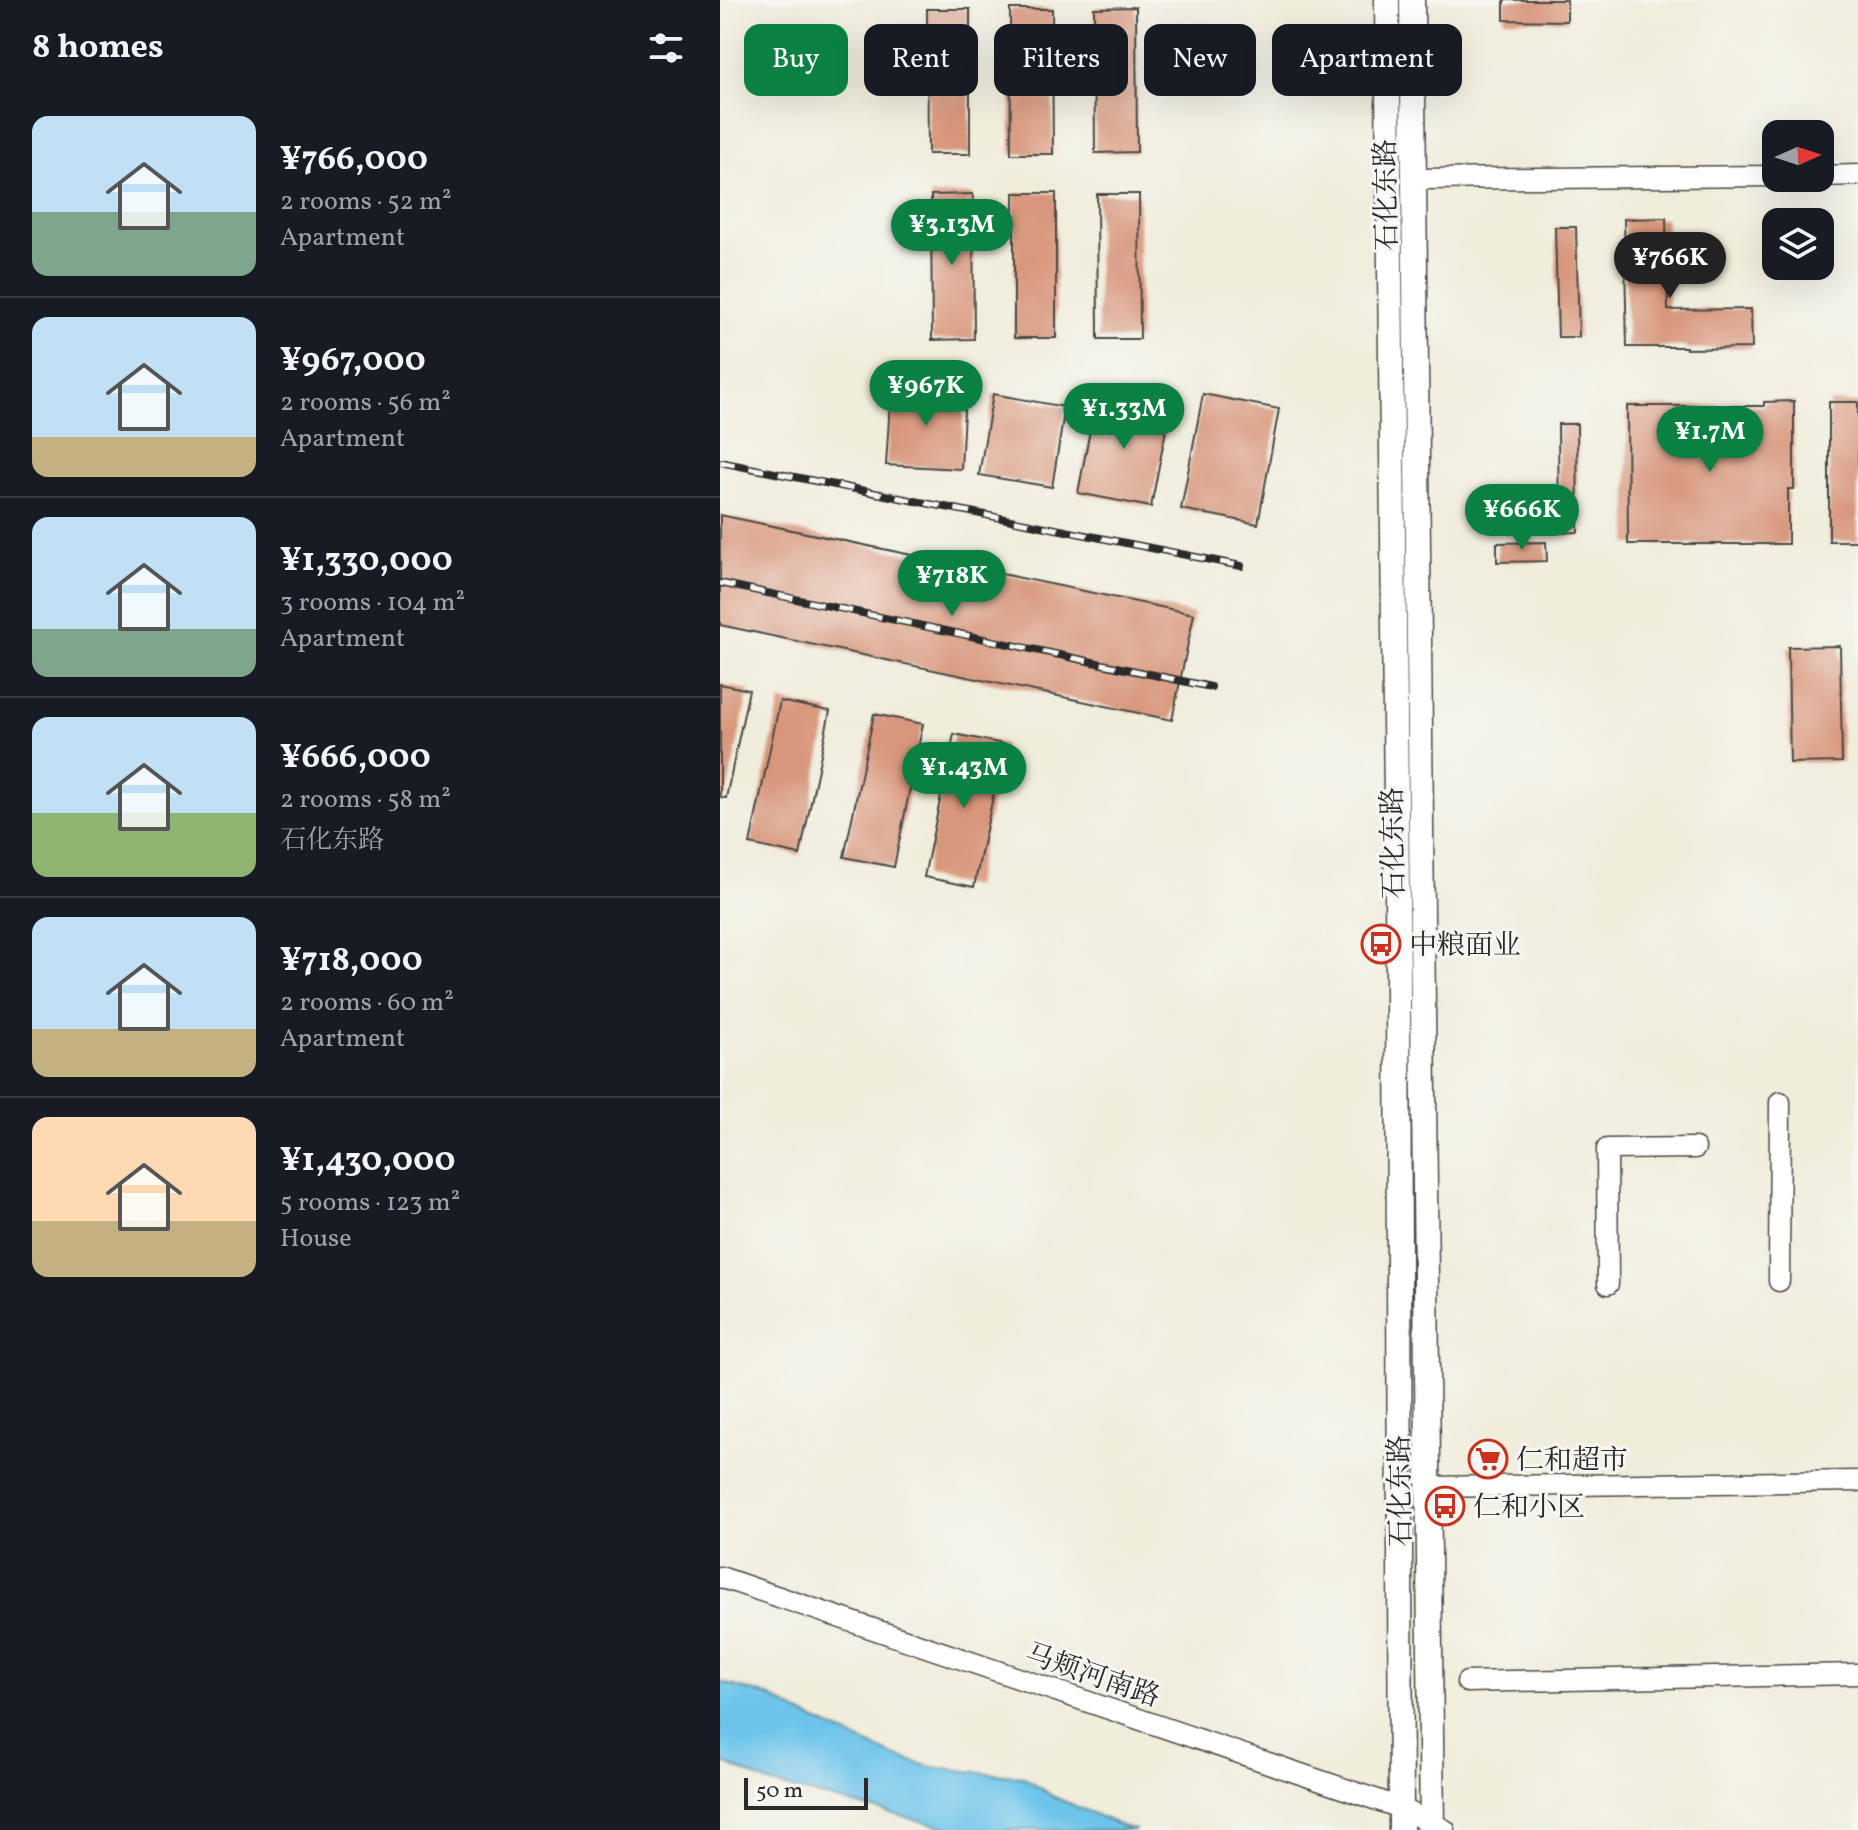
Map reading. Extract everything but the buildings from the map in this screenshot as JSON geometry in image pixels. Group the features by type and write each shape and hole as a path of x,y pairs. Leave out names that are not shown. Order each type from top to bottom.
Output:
{"main road":[{"name":"石化东路","path":"1387,0 1398,980 1401,1819"},
{"name":"石化东路","path":"1412,0 1429,1487 1436,1828"}],"street":[{"path":"1834,176 1858,175"},
{"path":"1415,179 1762,176"},
{"path":"1779,1281 1780,1102"},
{"path":"1608,1284 1607,1149 1695,1148"},
{"path":"1429,1487 1858,1481"},
{"name":"马颊河南路","path":"720,1577 1401,1819 1436,1828"},
{"path":"1467,1682 1858,1674"}],"water":[{"path":"720,1682 769,1696 894,1756 931,1767 1023,1777 1054,1797 1136,1830 957,1830 769,1783 720,1761"}],"railway":[{"path":"720,462 1241,566"},
{"path":"720,583 1211,687"}],"place":[{"name":"中粮面业","path":"1381,944"},
{"name":"仁和超市","path":"1488,1459"},
{"name":"仁和小区","path":"1445,1506"}]}
